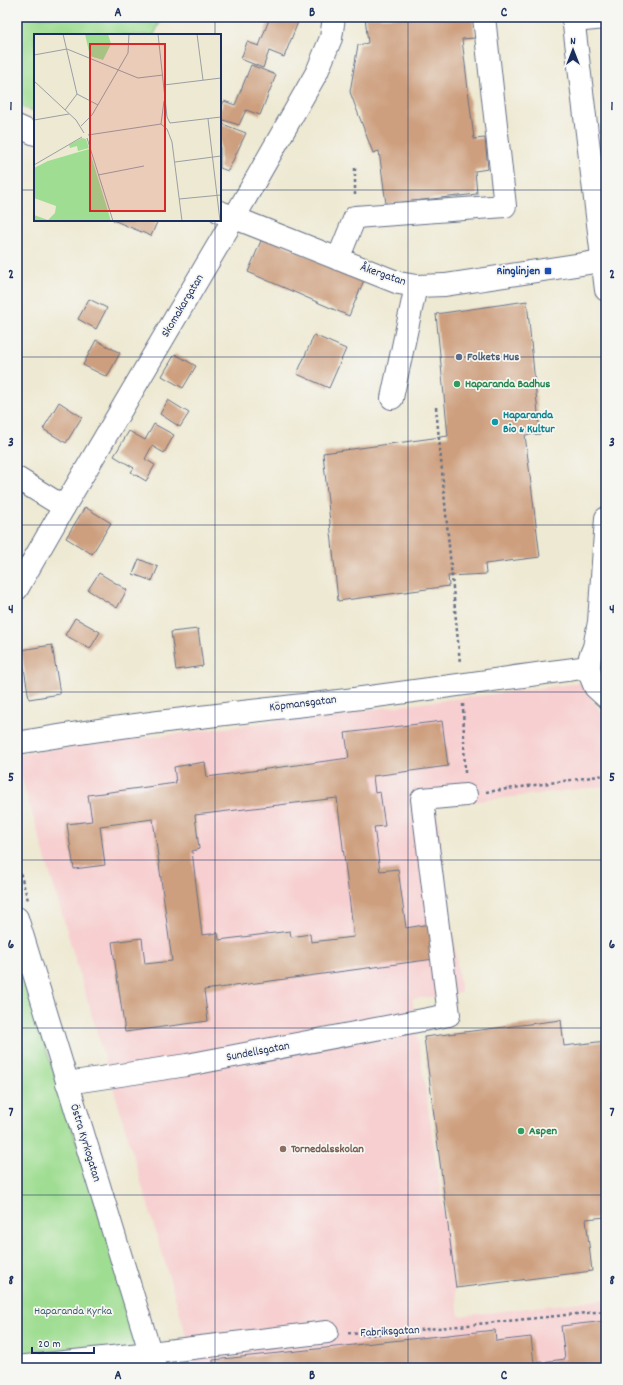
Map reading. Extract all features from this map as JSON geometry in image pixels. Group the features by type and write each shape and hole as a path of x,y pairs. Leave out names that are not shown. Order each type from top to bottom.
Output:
{"street":[{"name":"Skomakargatan","path":"17,589 227,215 317,72 331,38 334,17"},
{"path":"338,259 355,217 505,206 484,17"},
{"path":"606,18 573,19 599,169 602,261 606,290"},
{"path":"17,126 34,134"},
{"name":"Åkergatan","path":"227,215 399,283 416,286 445,285 602,261"},
{"path":"392,398 416,286"},
{"path":"17,478 64,507"},
{"path":"606,518 599,622 591,677 595,687 602,695 606,697"},
{"name":"Köpmansgatan","path":"17,744 95,730 160,721 314,704 462,684 596,650"},
{"name":"Sundellsgatan","path":"67,1083 187,1066 449,1015 422,799 466,794"},
{"name":"Östra Kyrkogatan","path":"17,918 152,1361"},
{"path":"17,1367 152,1361 327,1332"}],"path":[{"path":"355,168 355,217"},
{"path":"436,407 462,684 466,794 606,775"},
{"name":"Fabriksgatan","path":"327,1332 369,1335 606,1311"}],"shaded area":[{"name":"Tornedalsskolan","path":"581,683 606,720 606,786 436,806 461,993 412,999 459,1316 606,1299 606,1368 196,1368 17,762 17,754"}],"green space":[{"path":"17,17 162,17 154,34 34,34 34,111 17,106"},
{"name":"Haparanda Kyrka","path":"17,960 136,1324 149,1368 17,1368"}],"building":[{"path":"270,17 300,17 284,57 269,51 263,68 241,59 247,42 259,46"},
{"path":"365,17 473,17 475,38 462,39 474,139 485,138 488,169 475,171 477,194 386,204 379,151 373,153 350,92 358,45 368,43"},
{"path":"251,65 276,75 260,115 246,110 239,125 221,119 221,108 224,101 235,105"},
{"path":"221,123 246,133 228,171 221,168"},
{"path":"115,221 158,221 151,236"},
{"path":"263,236 364,280 349,316 248,272"},
{"path":"89,299 107,308 96,329 78,319"},
{"path":"527,301 540,434 525,435 540,557 485,564 486,574 448,576 449,586 338,601 323,453 448,436 436,314"},
{"path":"314,335 346,349 329,388 297,374"},
{"path":"96,340 120,353 107,377 83,365"},
{"path":"175,354 196,366 183,388 162,376"},
{"path":"168,400 189,413 180,427 160,414"},
{"path":"59,402 82,417 66,443 43,429"},
{"path":"154,424 174,435 164,453 152,446 145,459 155,465 146,481 131,472 134,468 114,456 129,431 145,440"},
{"path":"85,507 111,523 92,554 66,538"},
{"path":"139,559 158,567 152,581 133,574"},
{"path":"99,573 127,590 117,608 88,590"},
{"path":"75,618 100,632 90,649 65,635"},
{"path":"198,629 203,666 176,670 171,632"},
{"path":"52,645 60,694 29,699 21,650"},
{"path":"442,721 448,766 373,776 375,793 380,792 385,826 374,827 380,871 398,869 406,928 430,924 434,959 204,990 208,1021 125,1032 112,942 142,938 145,964 172,961 153,819 100,826 105,865 74,869 67,824 92,821 88,795 176,783 174,767 205,762 207,777 349,758 345,733","holes":["337,798 354,937 311,942 310,934 291,937 290,931 219,940 218,933 202,935 192,851 199,849 195,815"]},
{"name":"Aspen","path":"561,1020 564,1046 606,1041 606,1217 586,1219 592,1271 456,1288 424,1037"},
{"path":"606,1321 606,1368 213,1368 213,1360 495,1330 496,1341 531,1337 534,1363 565,1359 561,1326"}],"place":[{"name":"Ringlinjen","path":"548,271"},
{"name":"Folkets Hus","path":"459,357"},
{"name":"Haparanda Badhus","path":"457,384"},
{"name":"Haparanda Bio & Kultur","path":"495,422"},
{"name":"Aspen","path":"521,1131"},
{"name":"Tornedalsskolan","path":"283,1149"}]}
